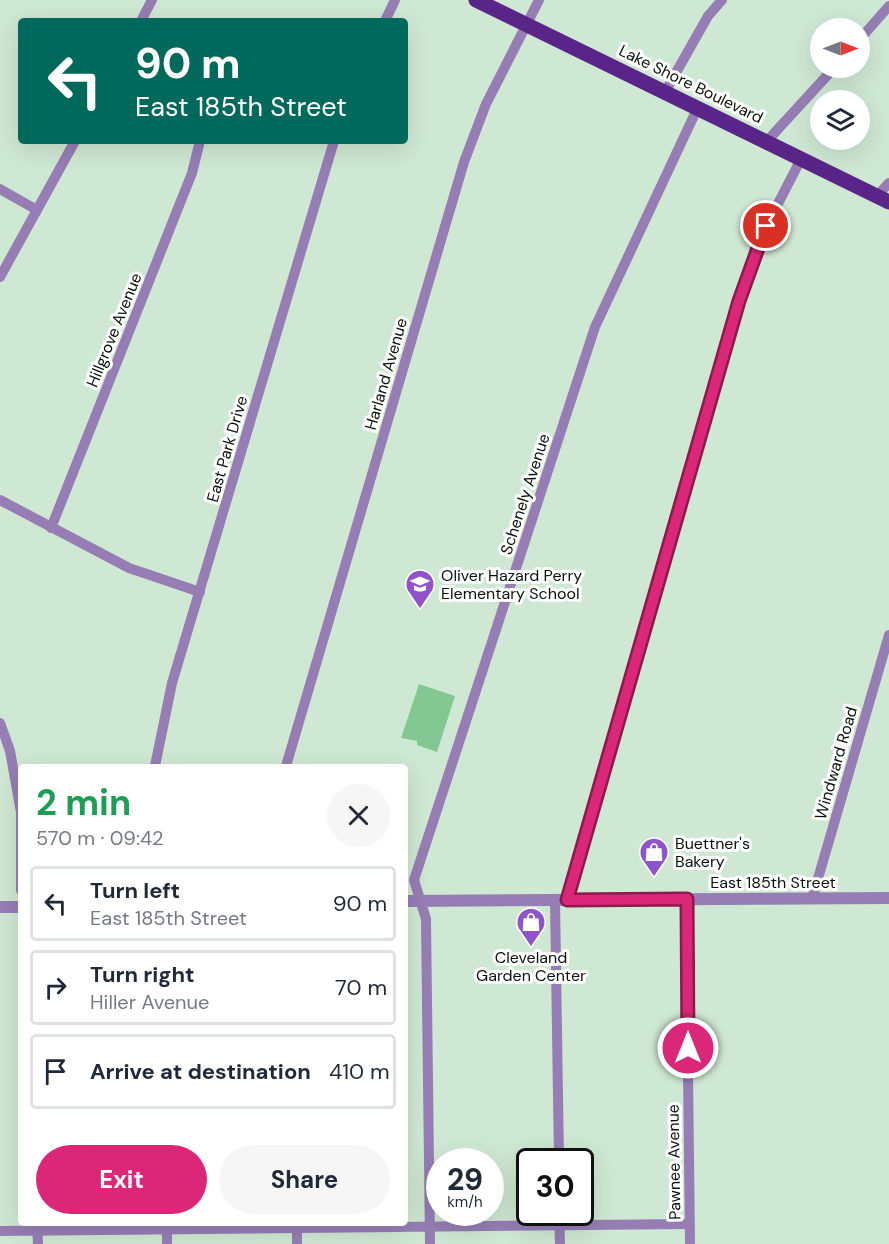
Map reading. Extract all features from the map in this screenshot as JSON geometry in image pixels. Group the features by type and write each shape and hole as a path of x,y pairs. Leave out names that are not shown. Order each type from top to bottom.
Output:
{"main road":[{"name":"Lake Shore Boulevard","path":"476,0 883,199"}],"street":[{"path":"145,18 152,0"},
{"path":"386,18 395,0"},
{"name":"Harland Avenue","path":"287,764 464,162 486,104 538,0"},
{"path":"665,92 708,16 722,0"},
{"path":"870,28 889,6"},
{"path":"767,141 825,78"},
{"name":"Schenely Avenue","path":"430,1244 426,919 414,880 595,327 698,108"},
{"path":"0,277 73,144"},
{"name":"Hillgrove Avenue","path":"51,528 192,173 199,144"},
{"name":"East Park Drive","path":"155,764 172,683 333,144"},
{"path":"559,1148 561,900 739,301 766,226 801,159"},
{"path":"883,199 889,183"},
{"path":"0,189 37,210"},
{"path":"0,500 129,568 200,592"},
{"name":"Windward Road","path":"812,899 889,635"},
{"path":"0,723 10,751 18,795"},
{"name":"East 185th Street","path":"408,901 889,898"},
{"name":"Pawnee Avenue","path":"687,899 690,1244"},
{"path":"0,907 18,907"},
{"path":"594,1225 689,1224"},
{"path":"37,1226 38,1244"},
{"path":"0,1231 37,1226 167,1226 167,1244"},
{"path":"297,1226 297,1244"},
{"path":"364,1226 516,1226"},
{"path":"560,1226 560,1244"}],"green space":[{"path":"419,684 455,696 437,752 417,745 417,741 401,738"}],"place":[{"name":"Oliver Hazard Perry Elementary School","path":"420,610"},
{"name":"Buettner's Bakery","path":"654,878"},
{"name":"Cleveland Garden Center","path":"531,948"}],"route":[{"path":"688,1048 687,899 567,900 739,301 766,226"}]}
